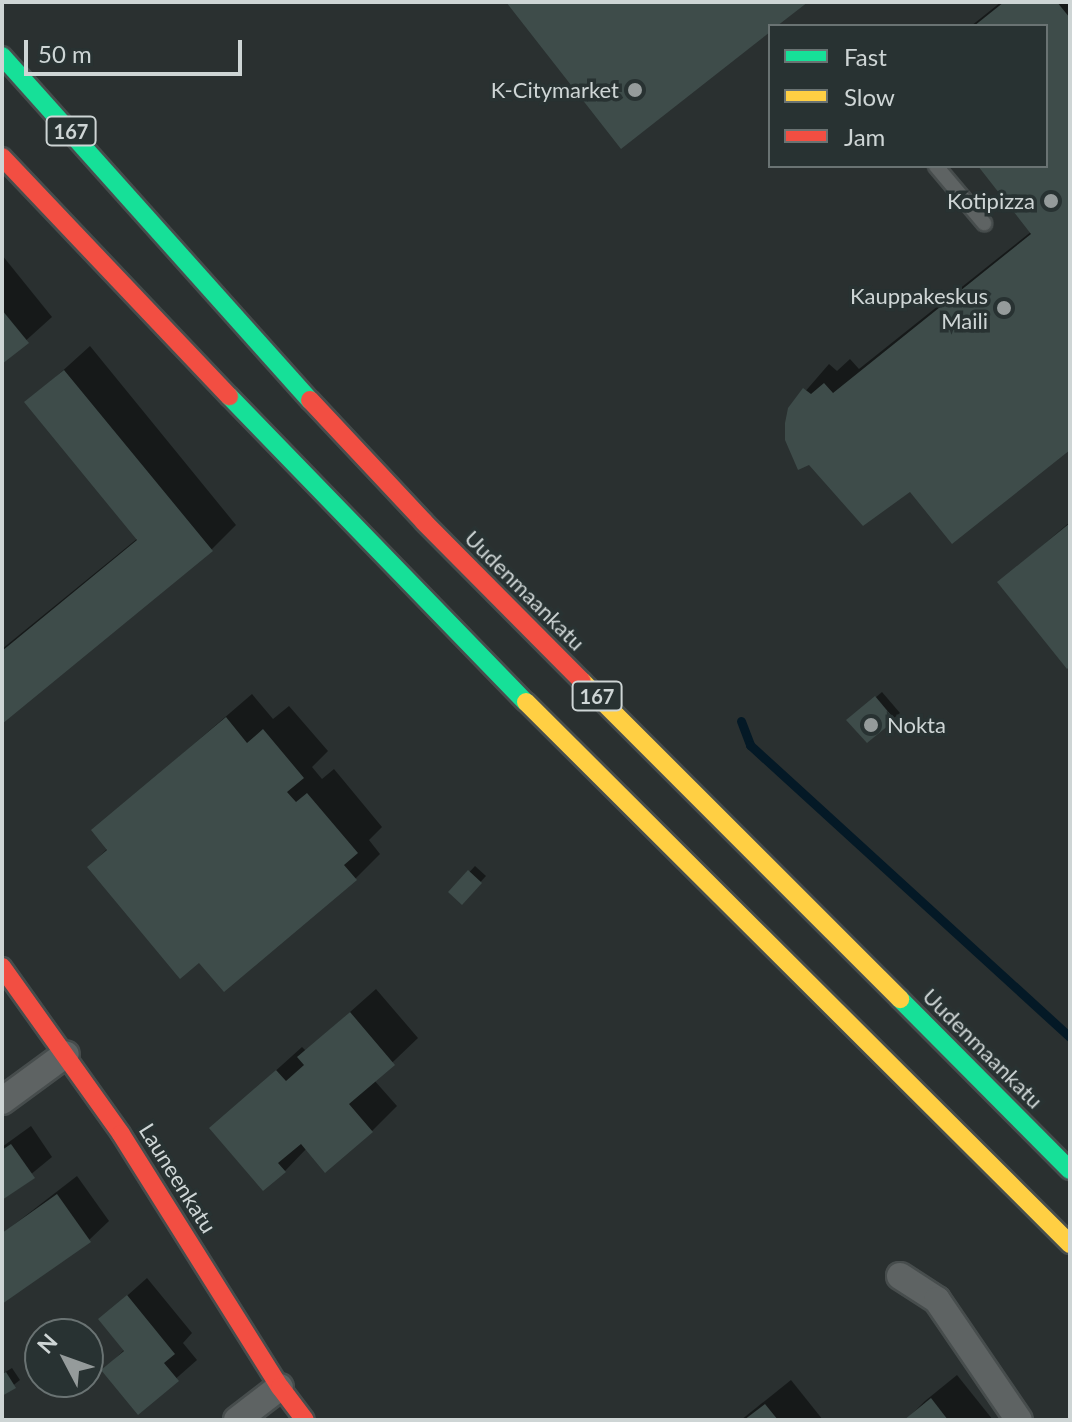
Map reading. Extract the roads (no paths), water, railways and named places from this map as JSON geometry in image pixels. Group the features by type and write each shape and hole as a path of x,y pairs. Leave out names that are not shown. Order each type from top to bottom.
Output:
{"main road":[{"name":"Uudenmaankatu","path":"2,56 316,407 424,522 1070,1170"},
{"name":"167","path":"2,157 535,712 1070,1244"},
{"name":"Launeenkatu","path":"2,967 121,1134 280,1387 305,1420"}],"street":[{"path":"2,1101 66,1054"},
{"path":"900,1276 937,1300 1019,1420"},
{"path":"237,1420 280,1387"}],"lane":[{"path":"938,168 984,223"}],"waterway":[{"path":"741,721 750,745 1070,1037"}],"place":[{"name":"K-Citymarket","path":"635,90"},
{"name":"Kotipizza","path":"1051,201"},
{"name":"Kauppakeskus Maili","path":"1004,308"},
{"name":"Nokta","path":"871,725"}]}
